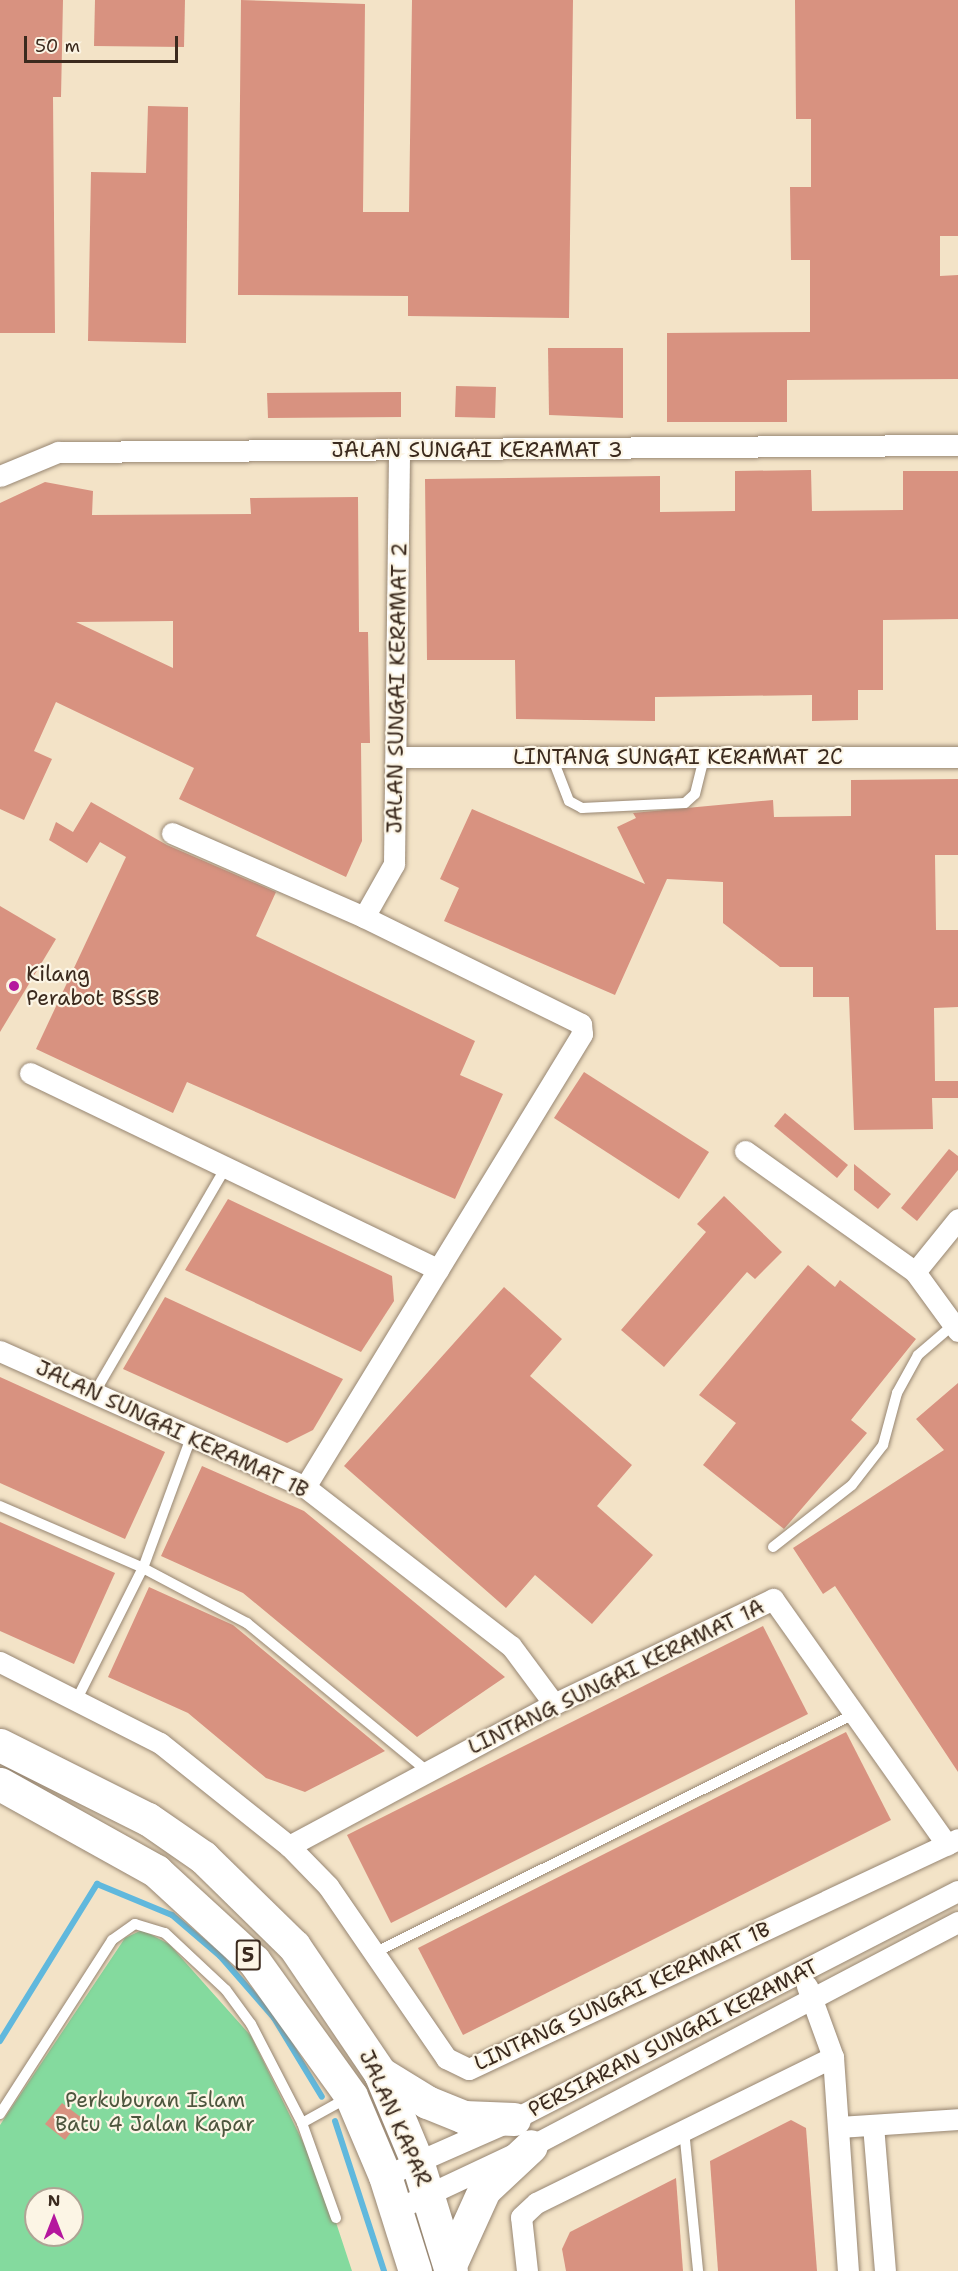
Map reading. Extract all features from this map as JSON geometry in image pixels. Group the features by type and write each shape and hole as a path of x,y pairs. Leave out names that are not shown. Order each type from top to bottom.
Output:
{"highway":[{"name":"JALAN KAPAR","path":"0,1745 148,1819 203,1857 294,1946 380,2073 418,2164 451,2268"},
{"name":"JALAN KAPAR","path":"0,1784 156,1871 254,1960 351,2096 385,2175 415,2271"},
{"path":"380,2073 427,2102 523,2133 484,2190 451,2268"}],"street":[{"name":"JALAN SUNGAI KERAMAT 3","path":"0,476 58,452 958,445"},
{"name":"JALAN SUNGAI KERAMAT 2","path":"364,917 394,864 399,758 399,450"},
{"name":"LINTANG SUNGAI KERAMAT 2C","path":"399,758 958,758"},
{"path":"172,833 364,917 581,1024 582,1034 305,1487"},
{"path":"30,1073 438,1269"},
{"path":"745,1151 915,1272 956,1328"},
{"path":"915,1272 958,1219"},
{"name":"JALAN SUNGAI KERAMAT 1B","path":"0,1351 305,1487 511,1646 554,1704"},
{"name":"LINTANG SUNGAI KERAMAT 1A","path":"289,1846 554,1704 773,1599 854,1714 952,1842"},
{"name":"LINTANG SUNGAI KERAMAT 1B","path":"0,1662 78,1698 160,1743 289,1846 328,1886 446,2058 469,2068 952,1842"},
{"name":"PERSIARAN SUNGAI KERAMAT","path":"397,2209 430,2197 523,2133 800,1973 958,1891"},
{"name":"PERSIARAN SUNGAI KERAMAT","path":"385,2175 523,2133 813,1997 958,1922"},
{"path":"800,1973 813,1997 833,2057 848,2271"},
{"path":"527,2271 521,2217 536,2204 833,2057"},
{"path":"839,2127 958,2119"},
{"path":"873,2125 885,2271"}],"lane":[{"path":"552,758 569,801 582,808 685,803 695,794 704,758"},
{"path":"95,1392 226,1167"},
{"path":"773,1547 852,1485 883,1445 897,1393 918,1355 956,1328"},
{"path":"78,1698 142,1568 192,1436"},
{"path":"0,1506 142,1568 247,1623 427,1772"},
{"path":"374,1953 854,1714"},
{"path":"0,2114 112,1940 135,1924 165,1933 226,1990 251,2024 302,2123 336,2218"},
{"path":"302,2123 351,2096"},
{"path":"684,2130 698,2271"}],"green space":[{"name":"Perkuburan Islam Batu 4 Jalan Kapar","path":"142,1930 169,1944 251,2036 323,2183 352,2271 0,2271 0,2125 125,1938"}],"building":[{"path":"0,0 63,0 61,97 53,97 55,333 0,333"},
{"path":"95,0 185,0 184,47 94,46"},
{"path":"241,0 365,4 363,212 409,212 412,0 573,0 569,318 408,316 408,296 238,295"},
{"path":"795,0 958,0 958,236 940,236 940,276 958,275 958,379 787,380 787,422 667,422 667,333 810,332 810,260 791,260 790,187 811,187 811,119 796,119"},
{"path":"148,106 188,107 186,343 88,341 91,172 146,173"},
{"path":"548,348 623,348 623,418 549,415"},
{"path":"456,386 496,387 495,418 455,417"},
{"path":"401,392 401,417 268,418 267,393"},
{"path":"811,470 812,511 903,510 903,471 958,471 958,619 883,620 883,690 858,690 858,720 812,721 812,695 655,697 655,721 516,719 515,660 427,660 425,479 660,476 660,512 735,511 735,471"},
{"path":"45,482 93,491 92,515 251,514 250,498 358,497 359,632 368,632 370,743 361,743 362,841 346,877 179,799 194,768 56,702 34,751 52,759 24,820 0,809 0,503","holes":["173,621 173,668 76,622"]},
{"path":"958,779 958,855 935,855 936,930 958,930 958,1007 934,1008 935,1081 958,1081 958,1098 932,1098 933,1129 854,1130 849,997 813,997 813,967 780,967 723,923 723,882 667,879 615,995 444,921 459,888 440,879 472,809 645,884 617,827 636,818 633,813 773,800 774,817 851,816 851,780"},
{"path":"91,802 167,845 276,892 256,936 475,1041 460,1075 503,1094 455,1199 187,1082 173,1113 36,1049 126,857 100,842 87,863 49,840 56,822 73,832"},
{"name":"Kilang Perabot BSSB","path":"0,906 56,939 0,1032"},
{"path":"584,1072 709,1152 679,1199 554,1118"},
{"path":"785,1113 848,1165 837,1178 774,1126"},
{"path":"949,1149 958,1156 958,1170 917,1221 901,1208"},
{"path":"854,1164 891,1194 878,1209 854,1190"},
{"path":"724,1196 782,1252 755,1279 747,1272 664,1367 621,1330 706,1232 697,1224"},
{"path":"228,1199 392,1276 394,1301 361,1352 185,1270"},
{"path":"808,1265 835,1287 840,1280 916,1339 851,1420 867,1433 784,1529 703,1465 736,1423 699,1395"},
{"path":"504,1287 562,1339 530,1376 632,1465 597,1506 653,1555 592,1624 535,1575 506,1608 344,1466"},
{"path":"165,1297 343,1379 313,1430 287,1443 123,1369"},
{"path":"0,1377 165,1452 125,1539 0,1483"},
{"path":"958,1383 958,1772 835,1586 823,1594 793,1548 944,1450 916,1419"},
{"path":"202,1466 304,1511 505,1677 417,1737 243,1593 161,1556"},
{"path":"0,1522 115,1573 74,1664 0,1631"},
{"path":"149,1587 233,1625 385,1751 305,1792 266,1778 188,1713 108,1677"},
{"path":"763,1626 808,1714 391,1923 347,1835"},
{"path":"846,1732 891,1820 463,2035 418,1948"},
{"path":"62,2103 82,2118 65,2140 45,2124"},
{"path":"791,2120 806,2128 817,2271 718,2271 710,2161"},
{"path":"676,2178 683,2271 566,2271 562,2249 570,2232"}],"waterway":[{"path":"0,2041 97,1884 172,1915 220,1956 274,2018 322,2097"},
{"path":"335,2121 384,2271"}],"place":[{"name":"Kilang Perabot BSSB","path":"14,986"}]}
